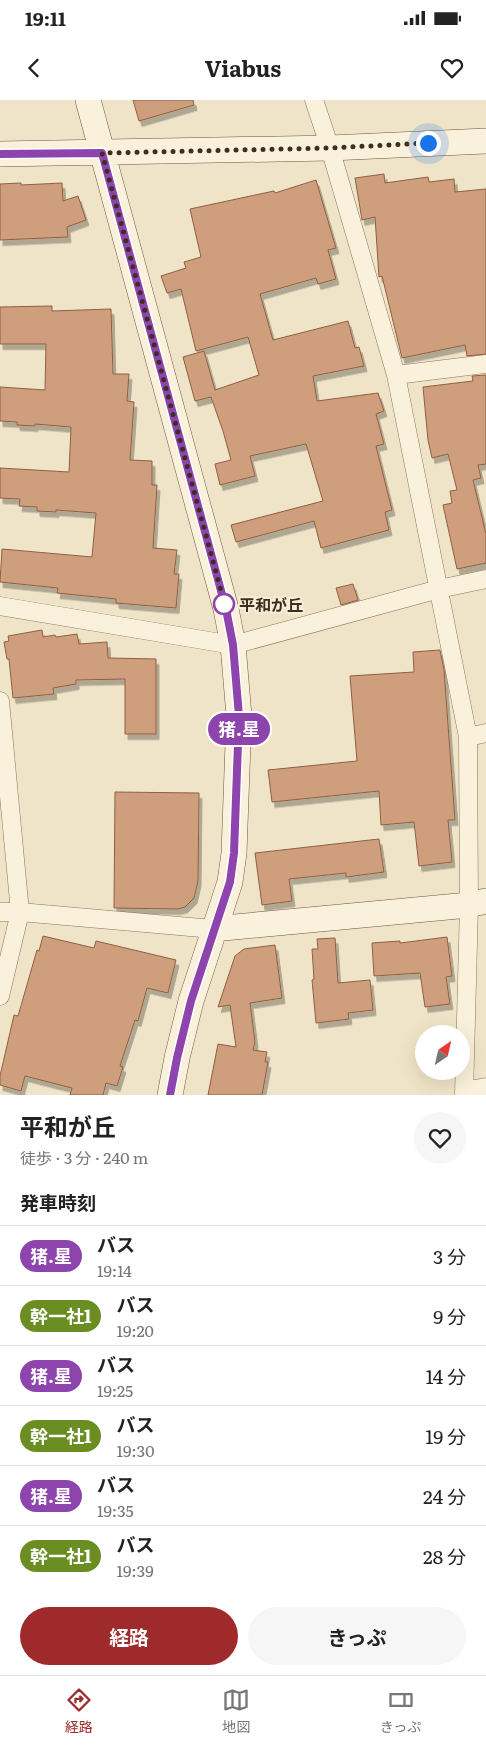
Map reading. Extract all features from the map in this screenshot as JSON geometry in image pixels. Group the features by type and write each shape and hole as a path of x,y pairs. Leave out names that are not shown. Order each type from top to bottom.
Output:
{"street":[{"path":"88,100 226,609 233,645 239,716 234,853 230,882 213,929 191,1001 170,1095"},
{"path":"314,100 330,148 396,375 468,737 477,903 464,1093 486,1087"},
{"path":"0,154 330,148 486,141"},
{"path":"396,375 486,364"},
{"path":"0,606 233,645 439,589 486,579"},
{"path":"0,701 3,764 20,912 0,996"},
{"path":"468,737 486,733"},
{"path":"0,912 20,912 213,929 477,903"}],"building":[{"path":"133,100 193,100 194,105 139,121"},
{"path":"384,174 385,183 428,177 429,182 454,179 455,192 486,189 486,354 467,356 465,345 402,358 382,276 379,277 375,217 362,220 355,178"},
{"path":"316,180 336,248 328,250 336,279 318,284 316,278 260,294 273,340 348,321 355,348 359,347 364,366 313,376 317,401 378,393 384,411 376,414 384,444 376,446 392,510 385,512 389,530 321,548 314,521 236,542 231,525 323,501 306,444 250,456 255,476 220,485 215,464 231,460 223,431 211,397 195,401 183,357 204,351 215,390 259,375 248,337 196,351 181,289 167,293 161,276 186,268 184,262 201,257 190,209 274,191 275,193"},
{"path":"21,183 21,185 62,183 63,201 78,196 86,220 67,227 68,237 0,240 0,184"},
{"path":"52,306 52,311 111,309 113,374 129,374 127,401 134,402 130,460 152,461 152,485 157,485 153,548 177,550 174,574 179,574 176,608 116,603 116,599 57,593 58,588 0,582 2,549 92,557 96,513 56,510 56,512 37,511 37,507 19,506 20,499 0,498 0,468 69,472 71,427 35,424 35,426 17,425 17,422 0,421 0,387 45,390 46,344 0,344 0,307"},
{"path":"486,375 486,464 478,465 481,478 473,480 486,534 486,563 457,569 443,505 452,503 450,491 457,490 448,454 432,458 428,440 423,387 473,381 472,376"},
{"path":"353,584 358,600 341,605 336,588"},
{"path":"42,630 43,637 77,634 79,644 107,642 108,658 156,659 156,734 125,734 125,679 76,680 76,684 53,688 54,694 13,698 9,659 7,659 4,642 9,641 8,636"},
{"path":"440,650 444,670 455,820 448,820 452,862 419,866 414,822 381,825 379,791 272,802 268,770 357,761 350,676 414,672 413,652"},
{"path":"115,792 199,793 198,881 194,898 185,907 178,909 114,908"},
{"path":"379,839 384,872 346,877 346,873 289,879 292,901 262,905 255,853"},
{"path":"43,936 94,948 96,941 176,960 168,993 147,988 138,1021 135,1020 120,1066 123,1067 117,1086 106,1083 103,1095 70,1095 72,1088 25,1076 21,1091 0,1085 0,1076 14,1015 18,1016 37,950 39,951"},
{"path":"447,937 452,976 446,977 450,1004 425,1007 420,973 374,976 372,943 400,941 400,943"},
{"path":"335,938 338,983 370,980 373,1010 348,1013 349,1019 316,1023 312,980 314,979 312,949 318,949 317,939"},
{"path":"275,945 282,998 250,1003 255,1042 253,1050 267,1052 265,1062 268,1062 262,1095 208,1095 218,1044 236,1047 230,1005 218,1007 235,956 244,949"}],"bus line":[{"name":"猪.星","path":"0,154 102,153 226,609 233,645 239,716 234,853 230,882 213,929 191,1001 170,1095"}],"place":[{"name":"平和が丘","path":"224,604"}],"route":[{"path":"224,604 226,609 102,153 330,148 428,143"}]}
